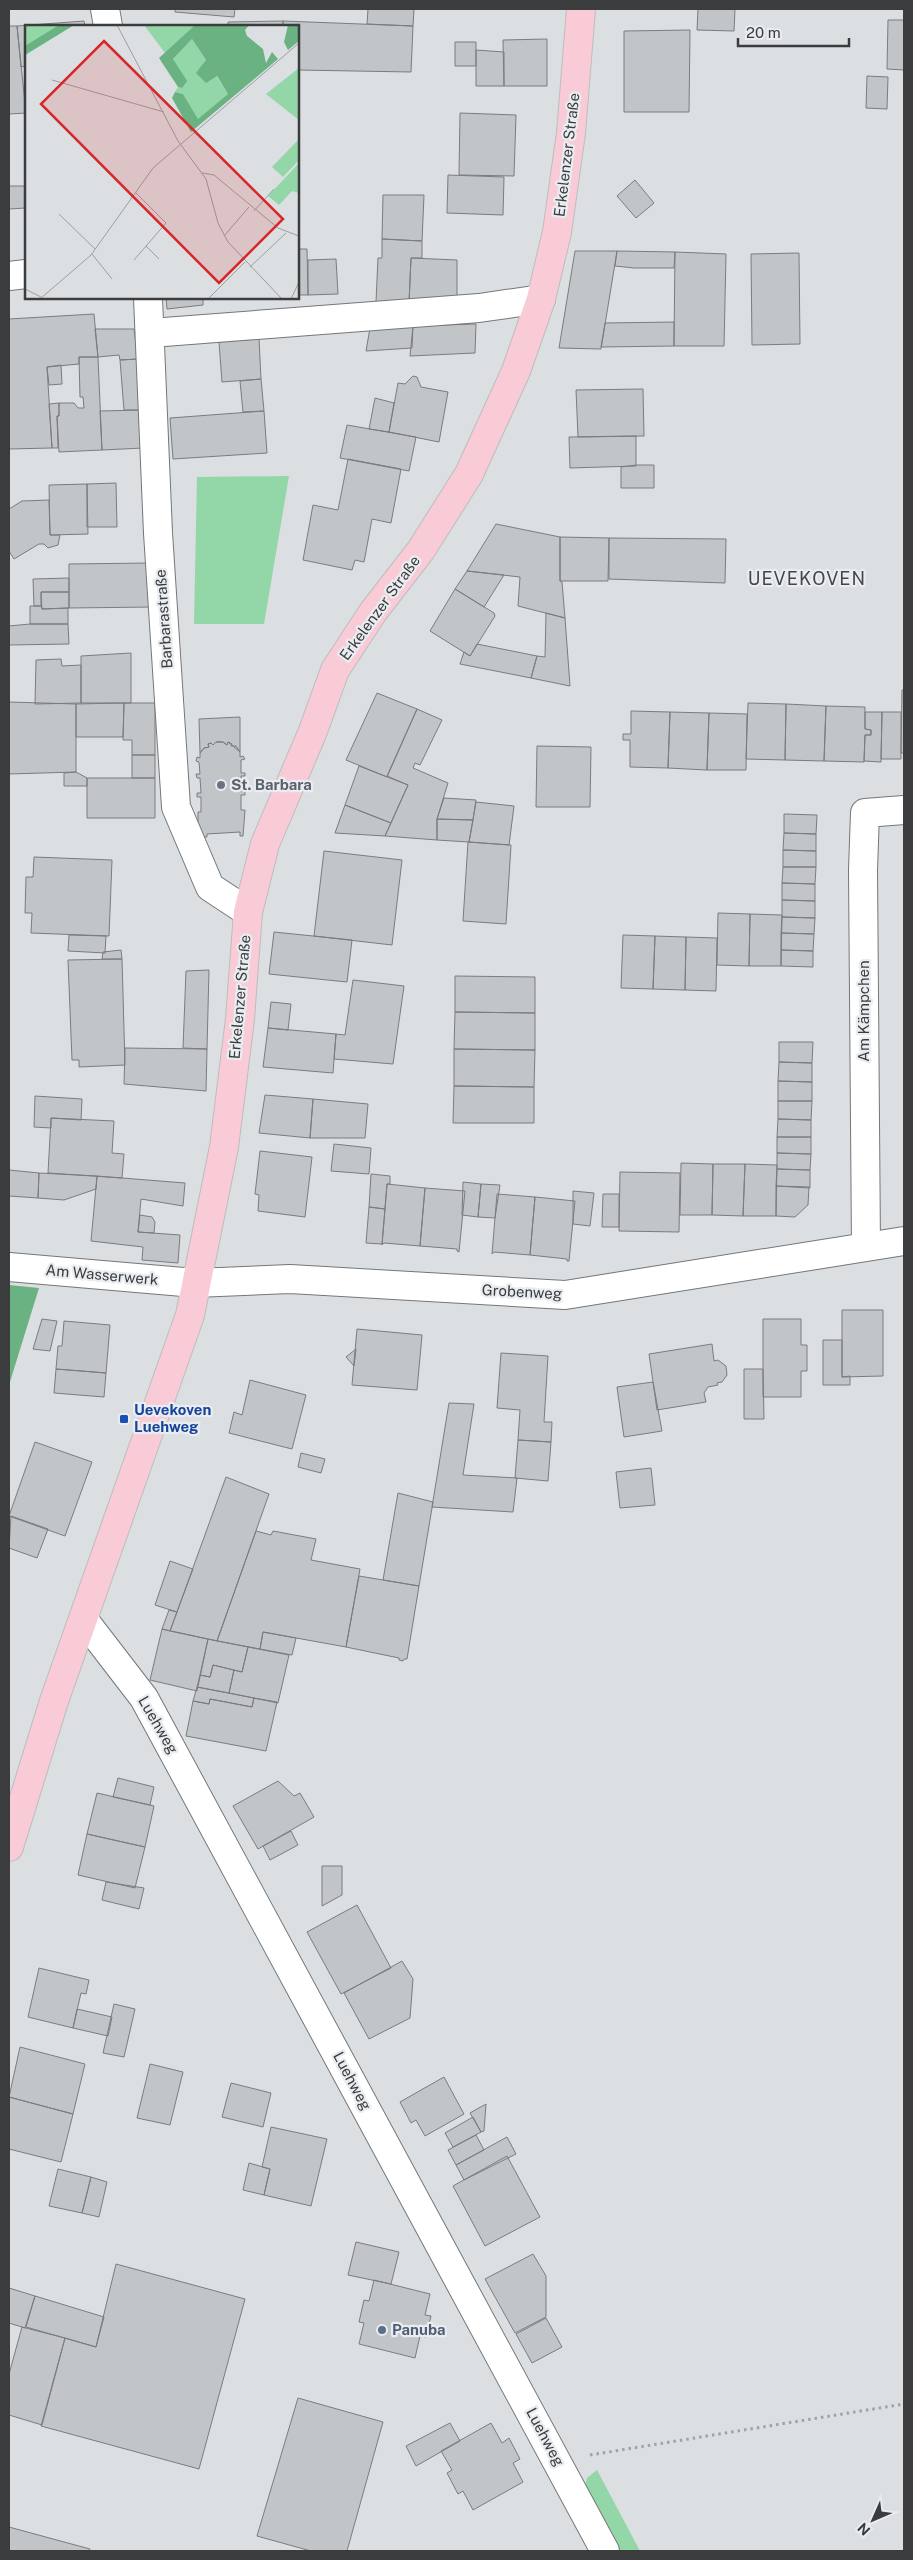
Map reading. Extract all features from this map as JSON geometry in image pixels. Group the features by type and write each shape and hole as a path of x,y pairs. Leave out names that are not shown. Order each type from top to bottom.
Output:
{"main road":[{"name":"Erkelenzer Straße","path":"9,1847 54,1701 190,1314 224,1147 240,1019 248,912 266,844 313,731 335,670 373,612 421,550 469,474 516,372 541,299 557,232 571,133 581,9"}],"street":[{"path":"105,9 108,25"},
{"path":"9,276 25,274"},
{"name":"Barbarastraße","path":"148,299 158,533 176,807 210,887 248,912"},
{"path":"151,333 479,308 541,299"},
{"name":"Am Kämpchen","path":"866,1247 863,870 865,813 904,810"},
{"name":"Grobenweg","path":"195,1283 290,1279 565,1295 904,1241"},
{"name":"Am Wasserwerk","path":"9,1268 195,1283"},
{"name":"Luehweg","path":"84,1620 144,1698 558,2460 605,2551"}],"path":[{"path":"558,2460 904,2404"}],"green space":[{"path":"289,476 264,624 194,624 197,477"},
{"path":"9,1285 39,1288 9,1385"},
{"path":"597,2470 640,2551 615,2551 583,2492 587,2478"}],"building":[{"path":"175,9 235,9 234,17 175,12"},
{"path":"368,9 414,9 413,26 367,24"},
{"path":"698,9 735,9 734,31 697,30"},
{"path":"888,20 904,20 904,70 887,69"},
{"path":"84,21 85,25 30,25"},
{"path":"283,21 283,25 228,25 228,22"},
{"path":"283,21 413,26 411,72 299,70 299,25 283,25"},
{"path":"25,25 25,66 21,67 17,26"},
{"path":"9,26 17,26 25,113 9,114"},
{"path":"690,30 689,112 624,112 624,31"},
{"path":"547,39 547,86 504,86 503,40"},
{"path":"455,42 476,42 476,66 455,66"},
{"path":"476,50 504,52 504,86 476,86"},
{"path":"867,76 888,77 887,109 866,108"},
{"path":"460,113 516,115 514,176 459,175"},
{"path":"448,175 504,177 503,215 447,213"},
{"path":"635,180 654,203 636,218 617,196"},
{"path":"9,186 25,186 25,208 9,209"},
{"path":"383,195 424,195 422,241 382,239"},
{"path":"382,239 422,241 422,258 411,258 409,303 376,302 378,258 382,258"},
{"path":"299,249 307,249 308,295 299,295"},
{"path":"575,251 617,251 601,349 559,348"},
{"path":"617,251 675,252 674,268 615,266"},
{"path":"675,252 726,254 724,346 674,346"},
{"path":"799,253 800,344 752,345 751,254"},
{"path":"411,258 457,260 457,304 409,303"},
{"path":"336,259 338,294 308,295 308,260"},
{"path":"166,299 203,299 203,305 167,309"},
{"path":"94,314 98,357 79,357 79,364 47,367 52,448 9,449 9,319"},
{"path":"674,322 674,346 601,347 605,323"},
{"path":"476,324 475,353 410,356 413,326"},
{"path":"413,326 412,348 366,351 370,328"},
{"path":"95,329 134,329 138,359 120,360 119,355 98,357"},
{"path":"259,339 261,379 222,382 219,342"},
{"path":"79,357 98,357 102,450 59,452 57,416 59,416 59,403 74,403 78,408 84,408 83,397 80,397"},
{"path":"138,359 142,410 124,410 120,360"},
{"path":"61,365 62,384 49,385 47,367"},
{"path":"413,376 417,377 421,387 448,392 439,442 389,432 398,383 405,384"},
{"path":"261,379 264,411 243,412 240,381"},
{"path":"643,389 644,436 578,437 576,390"},
{"path":"375,398 394,403 389,432 369,429"},
{"path":"59,403 59,416 57,416 58,448 52,448 49,404"},
{"path":"142,410 143,448 102,450 100,411"},
{"path":"264,411 267,453 173,459 170,418"},
{"path":"347,425 416,437 409,471 340,458"},
{"path":"636,436 636,466 570,468 569,437"},
{"path":"348,459 401,469 391,523 372,519 364,562 355,560 352,570 303,560 313,505 338,510"},
{"path":"654,465 654,488 621,488 621,467"},
{"path":"116,483 117,527 87,527 87,484"},
{"path":"87,484 88,534 50,535 49,485"},
{"path":"49,500 50,535 60,535 58,545 48,548 44,544 39,544 14,559 9,551 9,509 22,501"},
{"path":"496,524 560,537 560,581 562,582 565,618 518,606 520,577 467,571"},
{"path":"560,537 609,538 608,581 560,581"},
{"path":"609,538 726,539 725,583 609,579"},
{"path":"149,563 153,607 69,608 69,564"},
{"path":"467,571 504,575 484,607 455,589"},
{"path":"69,578 69,592 41,592 41,606 34,606 33,579"},
{"path":"455,589 494,613 495,616 470,656 430,631"},
{"path":"41,592 69,592 69,608 42,609"},
{"path":"30,606 41,606 42,609 68,608 68,624 30,624"},
{"path":"546,613 565,618 570,686 531,678 537,656 545,657"},
{"path":"68,624 69,644 9,645 9,626"},
{"path":"477,644 537,656 531,678 460,664 464,652 470,656"},
{"path":"131,653 131,703 81,703 81,656"},
{"path":"61,659 62,666 81,665 81,703 35,704 36,660"},
{"path":"902,690 904,690 904,753 901,753"},
{"path":"377,693 417,709 387,777 346,760"},
{"path":"9,702 76,704 76,772 9,774"},
{"path":"124,703 123,737 76,737 76,704"},
{"path":"124,703 155,703 155,755 132,755 132,740 123,740"},
{"path":"748,703 786,704 785,760 746,759"},
{"path":"786,704 826,706 824,761 785,760"},
{"path":"826,706 865,707 865,729 871,730 871,735 865,735 864,762 824,761"},
{"path":"417,709 442,720 420,765 415,763 413,768 448,783 437,819 437,840 385,836 408,785 387,776"},
{"path":"631,711 670,712 668,768 630,767 630,740 623,740 623,734 631,734"},
{"path":"670,712 709,713 707,770 668,768"},
{"path":"865,712 882,712 881,762 864,761 865,735 871,735 871,730 865,729"},
{"path":"882,712 901,712 901,759 881,759"},
{"path":"709,713 747,714 746,770 707,770"},
{"path":"240,717 240,752 228,742 227,745 223,742 216,742 213,745 211,743 208,744 209,747 204,748 200,753 199,719"},
{"name":"St. Barbara","path":"216,742 223,742 227,745 228,742 232,744 231,746 236,746 240,752 240,757 243,756 245,759 241,760 241,773 245,773 245,776 241,776 242,791 245,791 245,795 241,795 241,810 245,810 243,836 240,836 240,832 207,834 207,837 204,837 202,832 198,833 198,812 201,812 201,797 197,797 197,793 201,793 200,778 197,778 196,774 200,774 199,762 196,761 197,757 200,758 200,753 204,748 209,747 208,744 211,743 213,745"},
{"path":"537,746 591,747 590,807 536,807"},
{"path":"132,755 155,755 155,778 132,778"},
{"path":"359,766 408,785 391,823 345,805"},
{"path":"76,772 87,778 87,786 64,786 64,773"},
{"path":"87,778 155,778 155,818 87,818"},
{"path":"444,798 476,800 473,820 437,819"},
{"path":"476,802 514,806 509,845 469,842"},
{"path":"345,805 391,823 385,836 335,833"},
{"path":"784,814 817,815 816,834 784,833"},
{"path":"437,819 473,820 469,842 437,840"},
{"path":"784,833 816,834 816,851 783,850"},
{"path":"468,842 511,845 506,924 463,921"},
{"path":"783,850 816,851 816,867 783,867"},
{"path":"324,851 402,860 392,945 314,936"},
{"path":"34,857 112,860 109,936 31,933 32,913 25,913 26,877 33,877"},
{"path":"783,867 816,867 815,884 782,883"},
{"path":"782,883 815,884 815,901 782,900"},
{"path":"782,900 815,901 815,918 782,917"},
{"path":"718,913 750,914 749,966 717,965"},
{"path":"750,914 782,915 781,966 749,966"},
{"path":"782,917 815,918 814,934 781,933"},
{"path":"274,932 352,940 347,982 269,974"},
{"path":"781,933 814,934 813,951 781,950"},
{"path":"69,935 106,936 105,953 68,951"},
{"path":"623,935 655,936 653,989 621,988"},
{"path":"655,936 686,937 685,990 653,989"},
{"path":"686,937 717,938 716,991 685,990"},
{"path":"121,950 122,959 102,959 103,952"},
{"path":"781,950 813,951 813,967 781,966"},
{"path":"122,959 125,1065 79,1067 79,1060 72,1060 68,960"},
{"path":"209,970 207,1049 183,1048 186,971"},
{"path":"455,976 535,977 535,1013 455,1012"},
{"path":"353,980 404,986 393,1064 334,1059 336,1034 345,1035"},
{"path":"271,1002 291,1004 288,1030 268,1028"},
{"path":"455,1012 535,1013 535,1050 454,1049"},
{"path":"268,1028 336,1034 333,1073 263,1067"},
{"path":"779,1042 813,1042 812,1063 779,1062"},
{"path":"125,1048 207,1049 206,1091 124,1084"},
{"path":"454,1049 535,1050 534,1087 454,1086"},
{"path":"779,1062 812,1063 812,1082 778,1081"},
{"path":"778,1081 812,1082 812,1101 778,1101"},
{"path":"454,1086 534,1087 534,1123 453,1123"},
{"path":"265,1095 313,1099 310,1138 259,1133"},
{"path":"35,1096 82,1099 81,1120 51,1118 51,1128 34,1127"},
{"path":"313,1099 368,1104 365,1138 310,1138"},
{"path":"778,1101 812,1101 811,1120 778,1119"},
{"path":"51,1118 114,1121 112,1153 124,1154 122,1178 48,1173"},
{"path":"778,1119 811,1120 811,1137 777,1137"},
{"path":"777,1137 811,1137 811,1154 777,1153"},
{"path":"334,1144 371,1148 369,1174 331,1171"},
{"path":"260,1151 312,1157 305,1217 258,1211 259,1195 255,1194"},
{"path":"777,1153 811,1154 810,1170 777,1169"},
{"path":"681,1163 713,1164 712,1215 680,1215"},
{"path":"713,1164 745,1164 743,1216 712,1215"},
{"path":"745,1164 777,1165 776,1216 743,1216"},
{"path":"777,1169 810,1170 810,1188 776,1186"},
{"path":"9,1170 39,1173 38,1198 9,1196"},
{"path":"620,1172 680,1173 679,1232 619,1231"},
{"path":"39,1173 97,1176 96,1189 64,1200 38,1198"},
{"path":"371,1174 390,1176 390,1184 387,1184 385,1209 369,1207"},
{"path":"97,1176 185,1183 183,1206 141,1199 138,1232 180,1235 178,1263 142,1260 143,1247 91,1241"},
{"path":"463,1182 481,1184 478,1217 462,1215"},
{"path":"387,1184 425,1188 420,1246 384,1243 382,1245"},
{"path":"481,1184 500,1185 495,1218 478,1217"},
{"path":"776,1186 809,1187 808,1205 795,1217 776,1216"},
{"path":"425,1188 465,1191 459,1252 457,1249 420,1246"},
{"path":"573,1191 594,1193 590,1226 573,1224"},
{"path":"497,1194 535,1197 530,1255 494,1252 492,1254"},
{"path":"603,1194 619,1194 619,1227 602,1227"},
{"path":"535,1197 575,1201 569,1261 567,1259 530,1255"},
{"path":"369,1207 385,1209 382,1244 366,1243"},
{"path":"140,1215 152,1217 155,1222 154,1233 138,1232"},
{"path":"842,1310 883,1310 883,1376 842,1377"},
{"path":"42,1319 57,1321 50,1351 33,1349"},
{"path":"763,1319 801,1319 801,1345 807,1345 807,1371 801,1371 801,1397 763,1397"},
{"path":"64,1321 110,1325 106,1373 56,1369 58,1346 62,1346"},
{"path":"357,1329 422,1335 417,1390 352,1385"},
{"path":"823,1340 842,1340 842,1377 850,1376 850,1385 823,1385"},
{"path":"712,1344 714,1361 718,1360 726,1366 727,1375 722,1382 717,1383 718,1385 708,1387 704,1393 706,1402 657,1410 649,1354"},
{"path":"356,1349 354,1366 346,1357"},
{"path":"501,1353 548,1356 544,1422 552,1422 551,1442 518,1440 520,1410 497,1408"},
{"path":"56,1369 106,1373 104,1397 54,1393"},
{"path":"744,1369 763,1369 764,1419 744,1419"},
{"path":"250,1380 306,1395 292,1449 229,1433 234,1412 242,1415"},
{"path":"653,1382 662,1431 624,1437 617,1387"},
{"path":"449,1403 474,1404 463,1475 517,1478 513,1512 432,1507"},
{"path":"518,1440 551,1442 548,1481 515,1478"},
{"path":"35,1442 92,1462 65,1536 9,1516"},
{"path":"301,1453 325,1459 321,1473 298,1467"},
{"path":"651,1468 655,1505 620,1508 616,1472"},
{"path":"226,1477 269,1494 217,1641 170,1631"},
{"path":"398,1493 433,1502 419,1586 383,1580"},
{"path":"11,1516 48,1529 37,1558 9,1548"},
{"path":"256,1531 271,1535 273,1531 316,1539 311,1560 360,1569 346,1647 263,1632 260,1649 217,1641"},
{"path":"170,1561 193,1569 177,1612 155,1605"},
{"path":"359,1576 419,1586 407,1659 403,1661 399,1660 399,1658 346,1647"},
{"path":"169,1610 177,1612 170,1631 162,1629"},
{"path":"162,1629 208,1639 197,1691 150,1680"},
{"path":"263,1632 296,1638 292,1655 260,1649"},
{"path":"208,1639 248,1647 242,1672 213,1665 210,1677 200,1675"},
{"path":"248,1647 289,1655 278,1703 229,1693 234,1670 242,1672"},
{"path":"213,1665 234,1670 229,1693 197,1687 200,1675 210,1677"},
{"path":"197,1687 254,1698 252,1707 210,1699 209,1704 193,1701"},
{"path":"254,1698 277,1702 266,1751 186,1736 193,1701 209,1704 210,1699 252,1707"},
{"path":"118,1778 154,1787 150,1805 113,1797"},
{"path":"278,1781 294,1796 300,1793 314,1817 258,1849 233,1806"},
{"path":"97,1793 154,1806 145,1847 87,1834"},
{"path":"291,1831 298,1845 270,1860 263,1846"},
{"path":"87,1834 145,1847 135,1888 78,1875"},
{"path":"322,1866 342,1866 342,1895 322,1906"},
{"path":"106,1882 144,1888 139,1909 102,1900"},
{"path":"357,1905 391,1968 341,1994 307,1932"},
{"path":"402,1961 413,1979 410,2018 369,2039 344,1993"},
{"path":"39,1968 89,1980 86,1994 81,1993 73,2028 28,2017"},
{"path":"114,2004 135,2009 124,2057 103,2053"},
{"path":"77,2009 112,2017 108,2036 73,2028"},
{"path":"20,2047 85,2064 73,2114 9,2097"},
{"path":"150,2064 183,2072 170,2125 137,2118"},
{"path":"444,2077 464,2114 425,2136 416,2120 411,2123 400,2102"},
{"path":"231,2083 271,2093 263,2127 222,2117"},
{"path":"9,2097 73,2114 61,2162 9,2149"},
{"path":"486,2104 484,2131 481,2132 470,2113"},
{"path":"473,2117 481,2132 453,2147 445,2133"},
{"path":"271,2127 327,2139 311,2206 264,2195 270,2169 262,2167"},
{"path":"476,2135 484,2150 456,2165 448,2150"},
{"path":"507,2137 516,2154 464,2180 456,2165"},
{"path":"507,2156 540,2217 485,2246 453,2186"},
{"path":"249,2163 270,2169 264,2195 243,2190"},
{"path":"58,2169 91,2177 82,2213 49,2206"},
{"path":"91,2177 107,2182 99,2217 82,2213"},
{"path":"356,2242 399,2252 391,2284 348,2275"},
{"path":"533,2254 546,2276 546,2317 515,2333 485,2279"},
{"path":"116,2264 245,2299 199,2469 41,2426 65,2338 96,2347"},
{"path":"374,2280 430,2294 425,2315 431,2316 426,2337 420,2336 415,2358 359,2344 364,2323 359,2322 364,2300 369,2301"},
{"path":"9,2288 35,2296 25,2328 9,2323"},
{"path":"35,2296 104,2317 96,2347 26,2327"},
{"path":"546,2318 562,2347 532,2363 516,2334"},
{"path":"22,2327 65,2338 42,2425 9,2415 9,2374"},
{"path":"298,2398 383,2422 347,2551 311,2551 257,2536"},
{"path":"450,2423 460,2441 416,2466 406,2446"},
{"path":"491,2423 502,2443 509,2438 520,2459 513,2463 523,2482 473,2510 463,2491 458,2494 447,2473 452,2470 441,2451"},
{"path":"9,2527 90,2549 89,2551 9,2551"}],"place":[{"name":"St. Barbara","path":"221,785"},
{"name":"Uevekoven Luehweg","path":"124,1419"},
{"name":"Panuba","path":"382,2330"}],"district":[{"name":"UEVEKOVEN","path":"807,579"}]}
